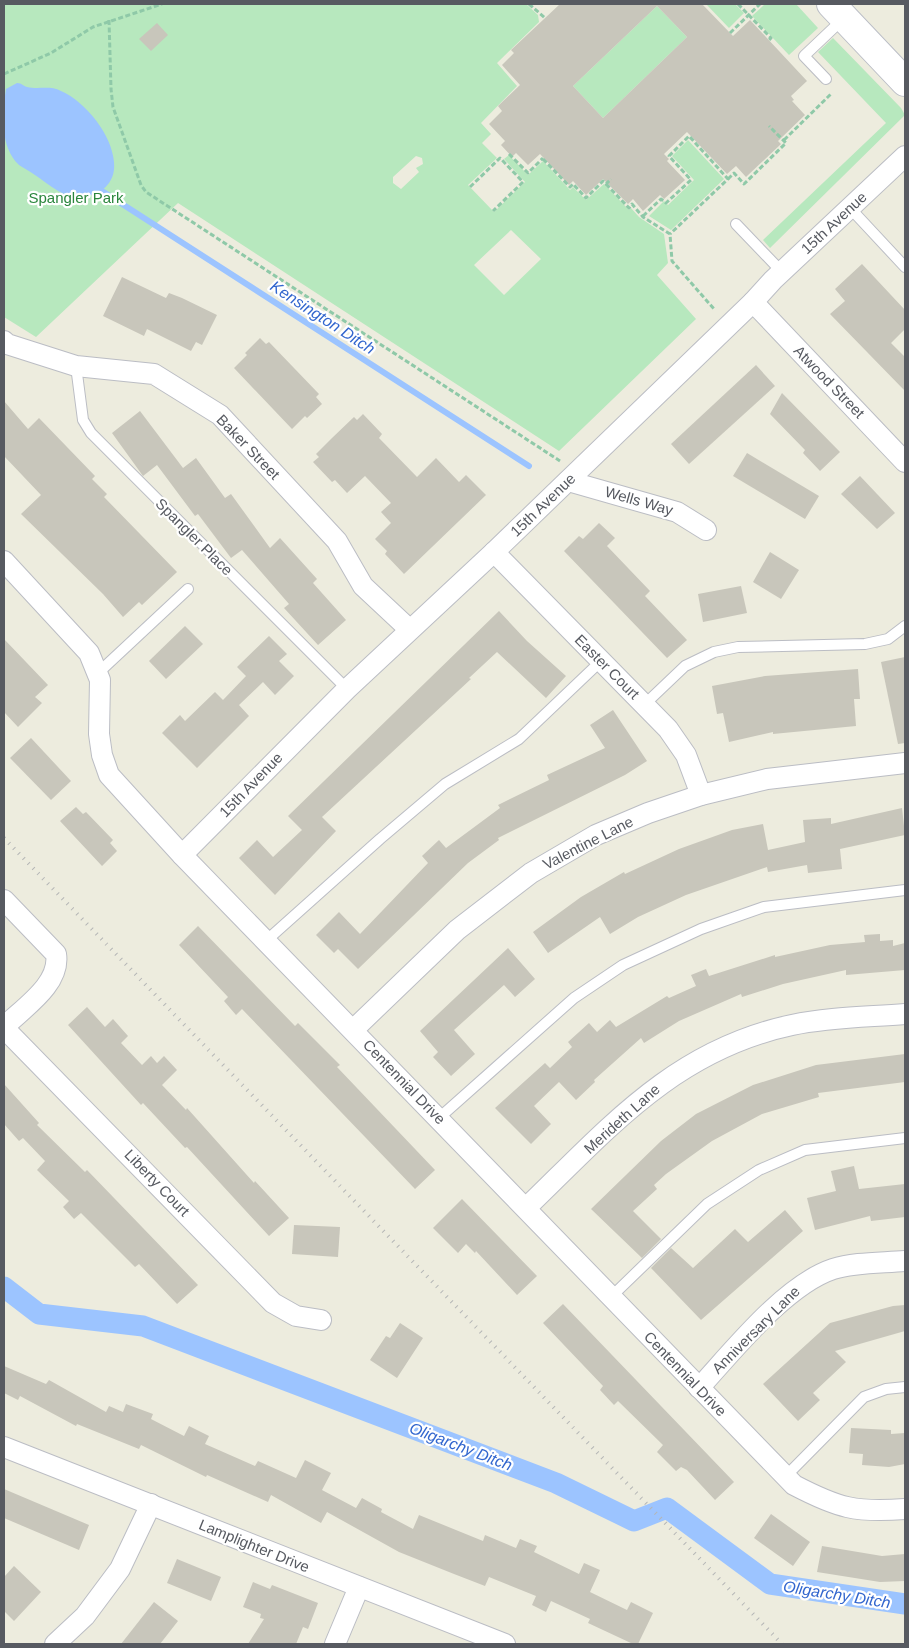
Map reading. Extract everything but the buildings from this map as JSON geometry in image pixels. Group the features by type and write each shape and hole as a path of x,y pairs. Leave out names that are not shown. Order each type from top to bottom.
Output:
{"street":[{"path":"838,11 905,82"},
{"name":"15th Avenue","path":"182,855 347,689 494,552 782,272 905,156"},
{"name":"Atwood Street","path":"753,302 905,462"},
{"name":"Baker Street","path":"4,341 7,344 76,366 154,374 220,415 337,541 363,586 410,629"},
{"name":"Wells Way","path":"572,477 677,512 706,530"},
{"name":"Easter Court","path":"494,552 668,729 686,755 701,796"},
{"name":"Centennial Drive","path":"4,561 89,653 98,673 99,734 102,755 110,776 182,855 354,1029 794,1485 841,1506 872,1512 905,1509"},
{"name":"Valentine Lane","path":"354,1029 457,930 531,873 596,835 648,813 701,796 767,779 905,764"},
{"path":"4,900 56,954 58,964 53,978 4,1027"},
{"name":"Merideth Lane","path":"526,1208 637,1101 684,1067 736,1042 791,1025 820,1020 905,1014"},
{"name":"Liberty Court","path":"4,1027 273,1303 296,1316 321,1320"},
{"name":"Anniversary Lane","path":"699,1388 756,1326 805,1282 833,1269 905,1261"},
{"name":"Lamplighter Drive","path":"4,1447 505,1644"},
{"path":"55,1644 85,1616 120,1570 151,1504"},
{"path":"335,1644 359,1588"}],"lane":[{"path":"826,80 804,56 838,11"},
{"path":"850,208 905,267"},
{"path":"736,224 782,272"},
{"name":"Spangler Place","path":"76,366 83,420 91,433 347,689"},
{"path":"98,673 188,588"},
{"path":"644,705 685,666 714,652 738,647 865,644 888,639 905,626"},
{"path":"267,940 445,784 519,739 601,660"},
{"path":"439,1118 574,998 623,966 701,929 764,907 905,890"},
{"path":"611,1297 707,1204 759,1170 805,1150 905,1138"},
{"path":"786,1476 864,1397 886,1389 905,1387"}],"path":[{"path":"4,74 51,53 82,32 109,20 162,4"},
{"path":"530,4 545,18"},
{"path":"738,4 771,38 769,40"},
{"path":"730,33 760,4"},
{"path":"109,20 113,107 141,185 146,192 572,477"},
{"path":"784,140 838,88"},
{"path":"670,234 734,173 744,184 786,143 770,126"},
{"path":"643,216 661,199 666,203 691,180 669,156 689,136 728,179"},
{"path":"509,154 528,173 543,158 570,187 573,184 586,198 604,181 628,208 632,204 643,216 670,234"},
{"path":"470,187 500,158 523,182 493,211"},
{"path":"606,184 611,179"},
{"path":"670,234 672,261 714,309"}],"green space":[{"name":"Spangler Park","path":"4,4 526,4 538,15 539,22 497,63 517,86 481,123 491,134 482,143 497,158 468,185 494,212 525,182 504,159 509,155 528,175 543,161 570,190 573,187 586,200 604,184 629,210 631,208 639,217 664,234 668,263 657,275 696,319 559,451 178,203 36,337 4,317","holes":["416,156 422,158 423,164 416,168 419,172 401,189 393,183 393,177","511,230 541,259 504,295 474,265"]},
{"path":"706,4 735,4 744,13 729,28"},
{"path":"765,4 796,4 818,28 789,55 752,16"},
{"path":"657,6 687,37 603,118 573,86"},
{"path":"833,38 901,108 905,115 770,248 763,240 886,123 818,52"},
{"path":"688,140 724,179 671,230 649,216 664,201 668,205 694,180 672,156"}],"water":[{"path":"17,83 31,88 57,89 80,103 96,120 108,141 114,162 114,172 106,187 99,192 82,197 64,194 19,165 13,158 5,140 3,119 6,89"}],"waterway":[{"name":"Kensington Ditch","path":"102,191 529,466"},
{"name":"Oligarchy Ditch","path":"4,1287 39,1314 143,1326 556,1483 634,1521 667,1508 770,1584 905,1604"}],"railway":[{"path":"4,838 782,1644"}]}
